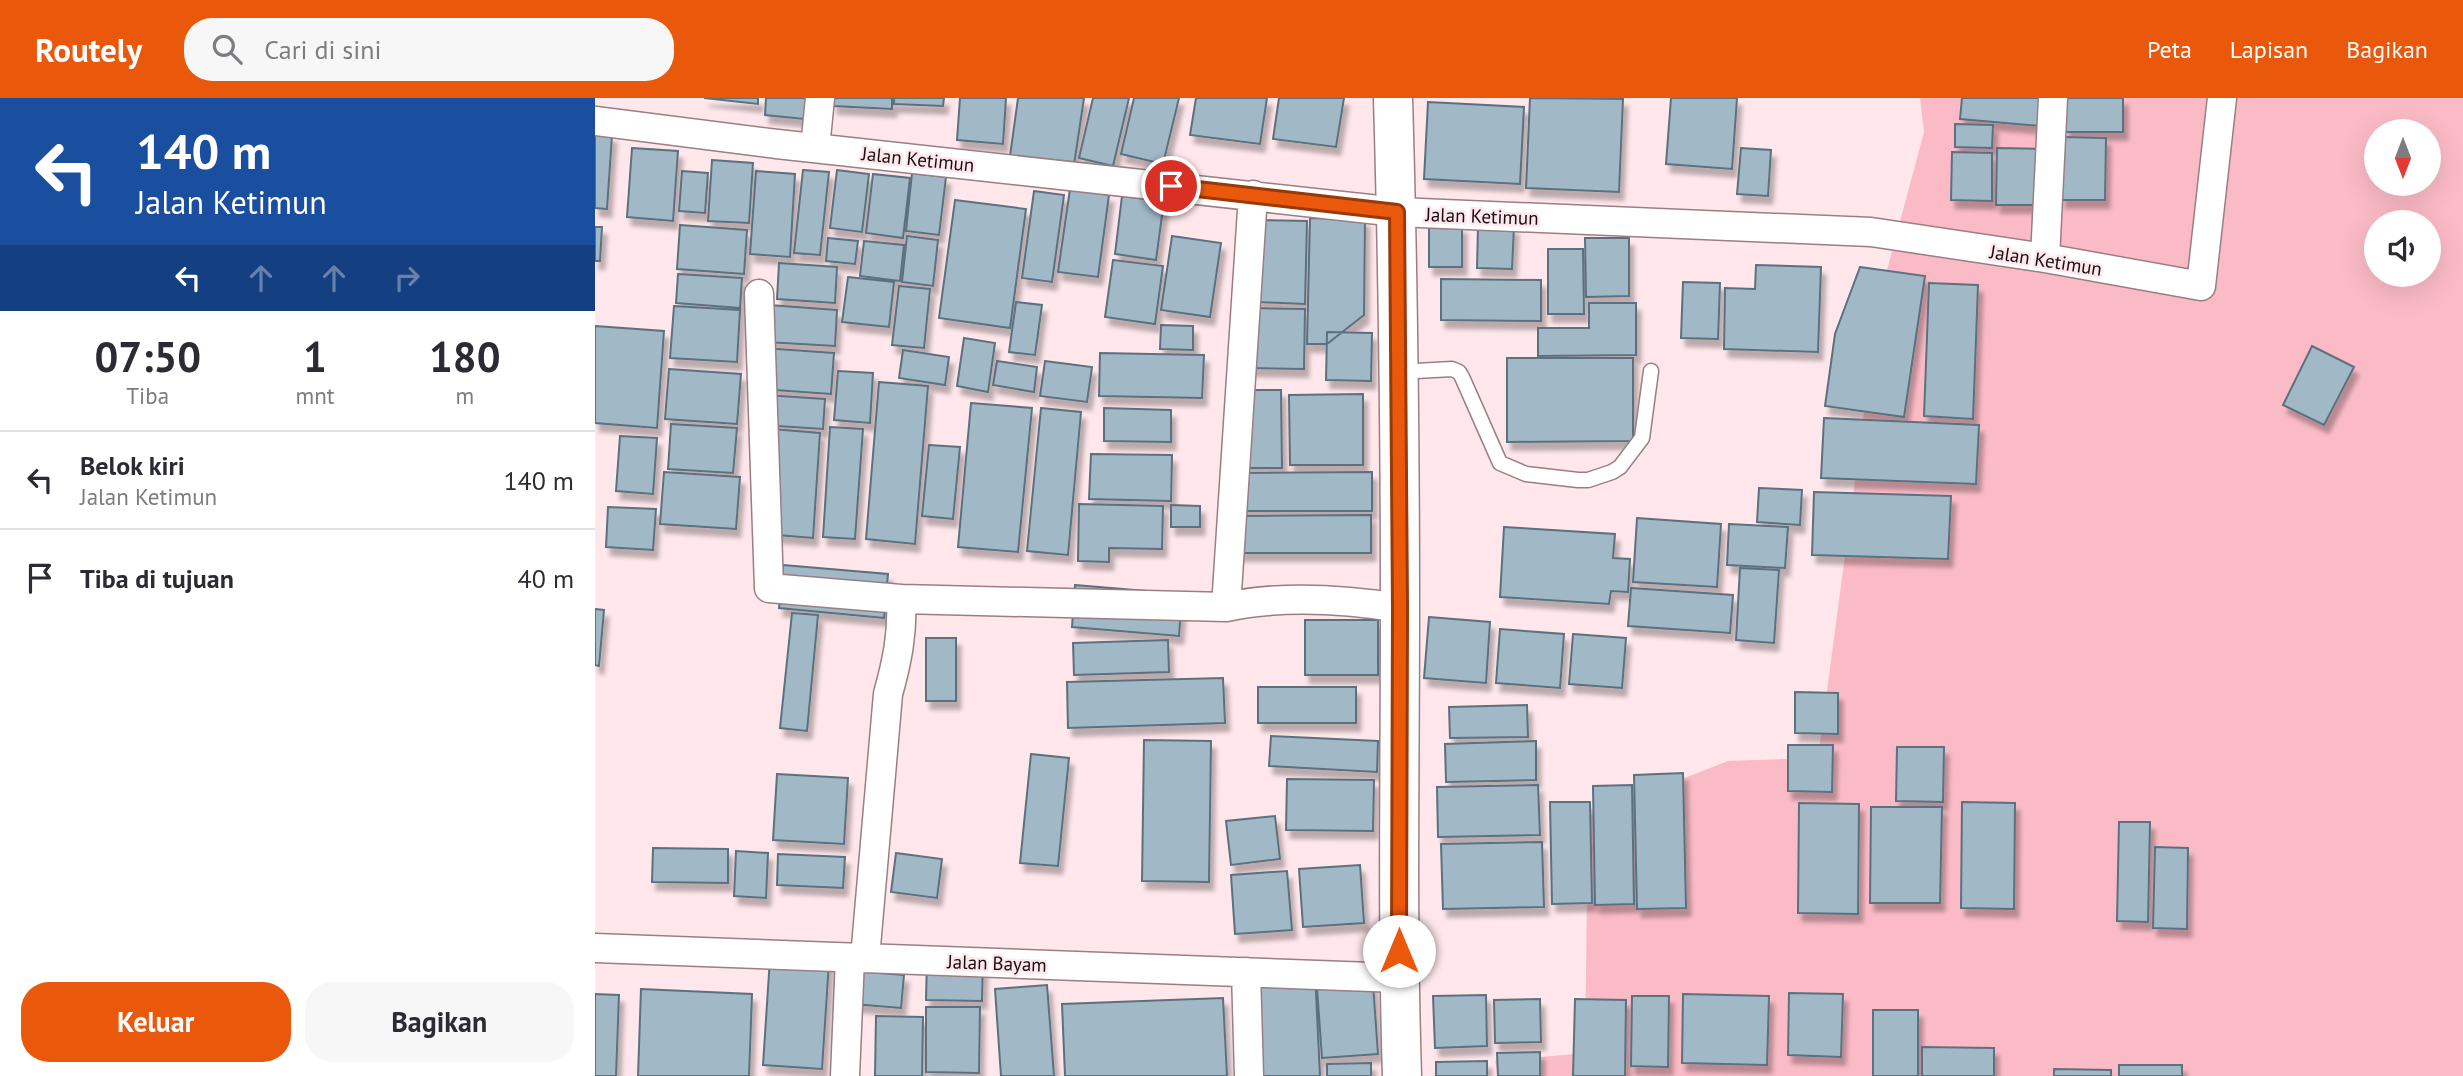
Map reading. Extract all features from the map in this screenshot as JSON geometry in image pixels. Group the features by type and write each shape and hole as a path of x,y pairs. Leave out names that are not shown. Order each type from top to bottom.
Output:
{"street":[{"path":"815,148 820,98"},
{"path":"1393,98 1397,212 1399,978 1402,1076"},
{"path":"2045,258 2053,98"},
{"name":"Jalan Ketimun","path":"595,121 1397,212 1871,233 2045,258 2201,286 2222,98"},
{"path":"1226,607 1253,195"},
{"path":"759,294 769,588 901,598 1226,607 1257,600 1318,600 1400,608"},
{"path":"845,1076 888,694 899,654 901,598"},
{"name":"Jalan Bayam","path":"595,948 1399,978"},
{"path":"1246,972 1249,1076"}],"lane":[{"path":"1398,372 1456,371 1462,377 1500,463 1526,474 1583,480 1616,469 1642,438 1651,371"}],"shaded area":[{"path":"1920,98 2463,98 2463,1076 1498,1076 1495,1061 1585,1053 1588,816 1728,761 1818,758 1879,300 1924,132"}],"building":[{"path":"704,98 758,98 758,104"},
{"path":"766,98 816,98 814,120 765,115"},
{"path":"833,98 892,98 892,109 833,106"},
{"path":"894,98 944,98 943,106 894,104"},
{"path":"960,98 1006,98 1003,144 957,140"},
{"path":"1018,98 1084,98 1074,165 1010,156"},
{"path":"1093,98 1129,98 1113,166 1079,158"},
{"path":"1134,98 1179,98 1163,164 1121,154"},
{"path":"1196,98 1267,98 1260,144 1190,135"},
{"path":"1279,98 1344,98 1336,147 1273,139"},
{"path":"1530,98 1623,99 1619,192 1526,188"},
{"path":"1671,98 1737,98 1732,169 1666,164"},
{"path":"1962,98 2043,98 2041,126 1960,119"},
{"path":"2066,98 2123,98 2123,132 2065,132"},
{"path":"1428,102 1524,107 1520,184 1424,179"},
{"path":"1955,124 1993,125 1992,148 1955,147"},
{"path":"595,134 612,135 607,209 595,208"},
{"path":"2062,137 2106,138 2105,200 2061,200"},
{"path":"632,148 678,151 673,221 627,217"},
{"path":"1741,148 1771,150 1768,196 1737,194"},
{"path":"1997,148 2043,149 2043,205 1996,205"},
{"path":"1952,152 1992,153 1992,201 1951,200"},
{"path":"712,160 753,163 749,223 708,221"},
{"path":"803,170 829,172 820,255 794,253"},
{"path":"837,170 869,174 862,232 830,228"},
{"path":"682,171 708,173 705,213 679,211"},
{"path":"756,171 795,174 790,257 750,254"},
{"path":"912,173 946,177 939,235 906,231"},
{"path":"873,174 910,178 903,238 866,233"},
{"path":"1070,189 1109,195 1098,277 1058,272"},
{"path":"1034,191 1064,195 1052,282 1022,278"},
{"path":"1122,196 1164,201 1156,260 1115,254"},
{"path":"955,200 1026,209 1010,328 939,318"},
{"path":"1310,218 1365,219 1364,315 1327,344 1307,344"},
{"path":"1258,220 1307,221 1305,304 1256,302"},
{"path":"680,225 747,230 744,274 677,269"},
{"path":"1429,225 1462,226 1462,267 1429,267"},
{"path":"595,227 602,227 600,261 595,261"},
{"path":"1478,227 1514,227 1512,269 1477,268"},
{"path":"907,236 938,240 933,286 902,282"},
{"path":"1172,236 1221,243 1210,317 1161,310"},
{"path":"828,238 858,241 855,264 826,261"},
{"path":"1585,238 1629,238 1629,296 1586,297"},
{"path":"864,241 904,245 900,281 860,276"},
{"path":"1548,249 1583,249 1584,314 1548,314"},
{"path":"1113,260 1163,266 1155,324 1105,317"},
{"path":"779,263 837,267 835,303 777,299"},
{"path":"1756,265 1821,267 1818,352 1724,349 1725,288 1755,289"},
{"path":"1860,267 1925,276 1904,417 1825,406 1835,334"},
{"path":"678,274 742,278 740,308 676,303"},
{"path":"848,277 894,282 889,327 842,322"},
{"path":"1441,279 1541,280 1541,321 1441,320"},
{"path":"1683,282 1720,283 1718,339 1681,338"},
{"path":"1929,283 1978,285 1973,419 1924,416"},
{"path":"899,286 930,289 924,348 892,345"},
{"path":"1016,302 1042,305 1035,355 1009,352"},
{"path":"1589,303 1636,303 1636,355 1538,356 1538,328 1589,328"},
{"path":"769,305 837,310 835,346 766,342"},
{"path":"674,306 740,310 737,362 670,358"},
{"path":"1248,308 1305,309 1304,369 1247,368"},
{"path":"1161,325 1193,326 1193,350 1160,349"},
{"path":"595,326 664,331 657,428 595,423"},
{"path":"1327,332 1372,333 1371,381 1326,380"},
{"path":"964,338 995,343 988,392 957,386"},
{"path":"2312,346 2354,367 2324,425 2283,405"},
{"path":"763,348 834,353 831,394 761,389"},
{"path":"903,350 949,357 945,385 899,378"},
{"path":"1100,353 1204,355 1202,398 1099,396"},
{"path":"1507,358 1633,358 1633,441 1507,442"},
{"path":"997,361 1037,367 1034,392 993,385"},
{"path":"1045,361 1092,367 1087,402 1040,396"},
{"path":"669,369 741,374 737,424 665,419"},
{"path":"838,371 873,373 870,423 834,420"},
{"path":"879,382 928,386 915,544 866,539"},
{"path":"1232,390 1281,390 1282,468 1233,468"},
{"path":"1363,394 1363,465 1290,465 1289,395"},
{"path":"765,395 825,399 823,429 762,425"},
{"path":"971,403 1032,408 1018,552 958,547"},
{"path":"1041,408 1081,412 1068,555 1027,551"},
{"path":"1104,408 1171,410 1171,442 1104,441"},
{"path":"1824,418 1979,425 1976,484 1821,478"},
{"path":"671,424 737,428 733,473 668,469"},
{"path":"830,427 863,429 855,539 823,537"},
{"path":"772,429 820,433 813,538 765,534"},
{"path":"620,436 657,438 653,494 616,491"},
{"path":"929,445 960,447 953,519 922,516"},
{"path":"1091,454 1172,455 1171,501 1089,499"},
{"path":"664,472 740,477 736,529 660,524"},
{"path":"1372,472 1372,511 1236,511 1236,473"},
{"path":"1759,488 1802,490 1800,525 1757,522"},
{"path":"1814,492 1951,496 1948,559 1812,555"},
{"path":"1079,504 1163,506 1162,549 1109,548 1109,562 1078,561"},
{"path":"1171,505 1200,506 1200,527 1171,527"},
{"path":"608,507 656,509 653,550 606,547"},
{"path":"1371,515 1371,553 1227,553 1227,516"},
{"path":"1637,518 1721,524 1717,587 1633,582"},
{"path":"1729,524 1788,527 1785,568 1727,565"},
{"path":"1504,527 1615,534 1613,558 1630,559 1628,592 1611,591 1609,604 1500,597"},
{"path":"783,565 888,574 884,618 779,608"},
{"path":"1740,568 1779,570 1774,643 1736,640"},
{"path":"1075,585 1182,594 1179,636 1072,627"},
{"path":"1631,588 1733,595 1730,633 1628,626"},
{"path":"595,609 604,610 599,666 595,665"},
{"path":"792,613 818,615 807,731 780,728"},
{"path":"1429,617 1490,622 1486,683 1424,678"},
{"path":"1305,620 1378,620 1378,675 1305,675"},
{"path":"1500,629 1564,634 1560,688 1496,683"},
{"path":"1573,634 1626,638 1622,688 1569,684"},
{"path":"926,638 956,638 956,701 926,701"},
{"path":"1168,640 1169,672 1074,675 1073,643"},
{"path":"1223,678 1225,723 1068,728 1067,682"},
{"path":"1258,687 1356,687 1356,723 1258,723"},
{"path":"1795,692 1838,693 1838,734 1795,733"},
{"path":"1527,705 1528,737 1450,738 1449,707"},
{"path":"1271,736 1378,741 1377,772 1269,766"},
{"path":"1144,740 1211,741 1209,882 1142,881"},
{"path":"1536,741 1536,780 1446,782 1445,744"},
{"path":"1788,745 1833,745 1832,792 1788,791"},
{"path":"1897,747 1944,747 1943,802 1896,801"},
{"path":"1031,754 1069,758 1058,866 1020,863"},
{"path":"1683,773 1686,908 1637,909 1634,775"},
{"path":"777,774 848,778 844,844 773,840"},
{"path":"1287,779 1374,780 1373,831 1286,830"},
{"path":"1538,785 1540,835 1438,837 1437,787"},
{"path":"1632,785 1634,904 1595,905 1593,786"},
{"path":"1550,802 1590,802 1592,903 1552,904"},
{"path":"1962,802 2015,803 2014,909 1961,908"},
{"path":"1799,803 1859,804 1858,914 1798,913"},
{"path":"1871,807 1942,807 1940,903 1870,903"},
{"path":"1275,816 1280,859 1231,865 1226,821"},
{"path":"2119,822 2150,822 2148,922 2117,921"},
{"path":"1542,842 1544,907 1443,909 1441,844"},
{"path":"2155,847 2188,848 2187,929 2153,928"},
{"path":"653,848 728,849 728,883 652,882"},
{"path":"736,851 768,853 766,898 734,896"},
{"path":"896,853 942,859 937,898 891,892"},
{"path":"778,854 845,857 843,888 777,885"},
{"path":"1360,865 1364,923 1303,927 1299,869"},
{"path":"1287,871 1292,930 1235,934 1231,875"},
{"path":"770,958 829,962 822,1069 763,1065"},
{"path":"927,958 983,960 982,1001 926,1000"},
{"path":"855,971 904,975 901,1008 853,1004"},
{"path":"1315,972 1320,1076 1261,1076 1256,975"},
{"path":"1373,984 1378,1054 1322,1058 1317,988"},
{"path":"1047,985 1054,1076 1001,1076 995,989"},
{"path":"641,989 752,994 749,1076 638,1076"},
{"path":"1789,993 1843,994 1841,1057 1788,1055"},
{"path":"595,994 619,995 616,1076 595,1076"},
{"path":"1683,994 1769,996 1767,1065 1682,1063"},
{"path":"1486,995 1487,1046 1435,1048 1433,996"},
{"path":"1632,996 1669,996 1668,1067 1631,1066"},
{"path":"1223,998 1227,1076 1065,1076 1062,1004"},
{"path":"1540,999 1541,1042 1495,1043 1494,1000"},
{"path":"1575,999 1626,1000 1625,1076 1573,1076"},
{"path":"926,1007 980,1007 979,1073 926,1072"},
{"path":"1873,1010 1918,1010 1918,1076 1873,1076"},
{"path":"876,1016 923,1017 922,1076 875,1076"},
{"path":"1922,1047 1994,1048 1994,1076 1922,1076"},
{"path":"1540,1052 1540,1076 1498,1076 1497,1053"},
{"path":"1487,1061 1487,1076 1436,1076 1436,1062"},
{"path":"1371,1063 1371,1076 1327,1076 1327,1064"},
{"path":"2119,1065 2182,1065 2182,1076 2119,1076"},
{"path":"2054,1069 2111,1070 2111,1076 2054,1076"}],"route":[{"path":"1171,186 1397,212 1399,951"}]}
